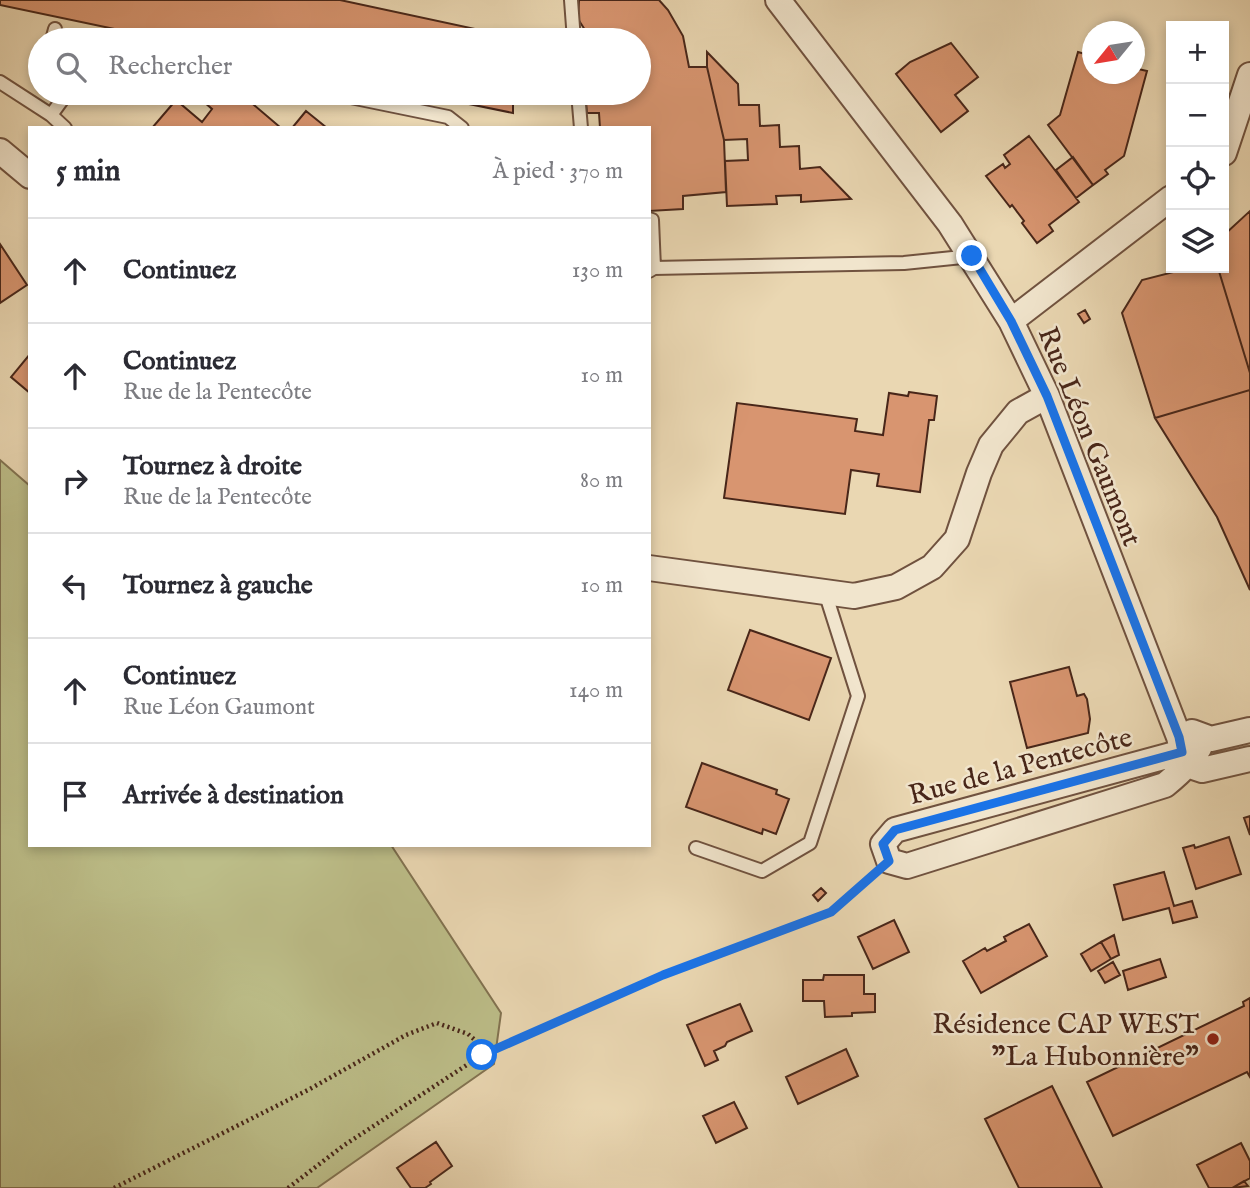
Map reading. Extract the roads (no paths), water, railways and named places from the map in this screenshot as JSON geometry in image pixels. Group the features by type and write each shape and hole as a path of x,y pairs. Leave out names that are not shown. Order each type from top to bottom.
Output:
{"street":[{"name":"Rue Léon Gaumont","path":"778,0 972,256 1011,321 1047,396 1168,710 1179,737 1194,762"},
{"path":"1226,147 1250,75"},
{"path":"0,151 28,174"},
{"path":"1011,321 1166,202"},
{"path":"651,568 854,596 896,587 932,567 957,539 991,445 1018,412 1047,396"},
{"path":"1168,710 1189,731 1208,738 1250,730"},
{"path":"1194,762 1208,738"},
{"name":"Rue de la Pentecôte","path":"1194,762 1165,786 906,866 889,861 883,844 895,830 1194,762 1250,759"}],"lane":[{"path":"571,0 573,28"},
{"path":"0,82 28,100"},
{"path":"36,105 63,126"},
{"path":"51,115 58,105"},
{"path":"390,105 448,117 460,126"},
{"path":"579,105 580,126"},
{"path":"651,220 652,270 909,262 972,256"},
{"path":"696,848 762,871 810,843 858,696 825,592"}],"place":[{"name":"Résidence CAP WEST \"La Hubonnière\"","path":"1213,1039"}]}
